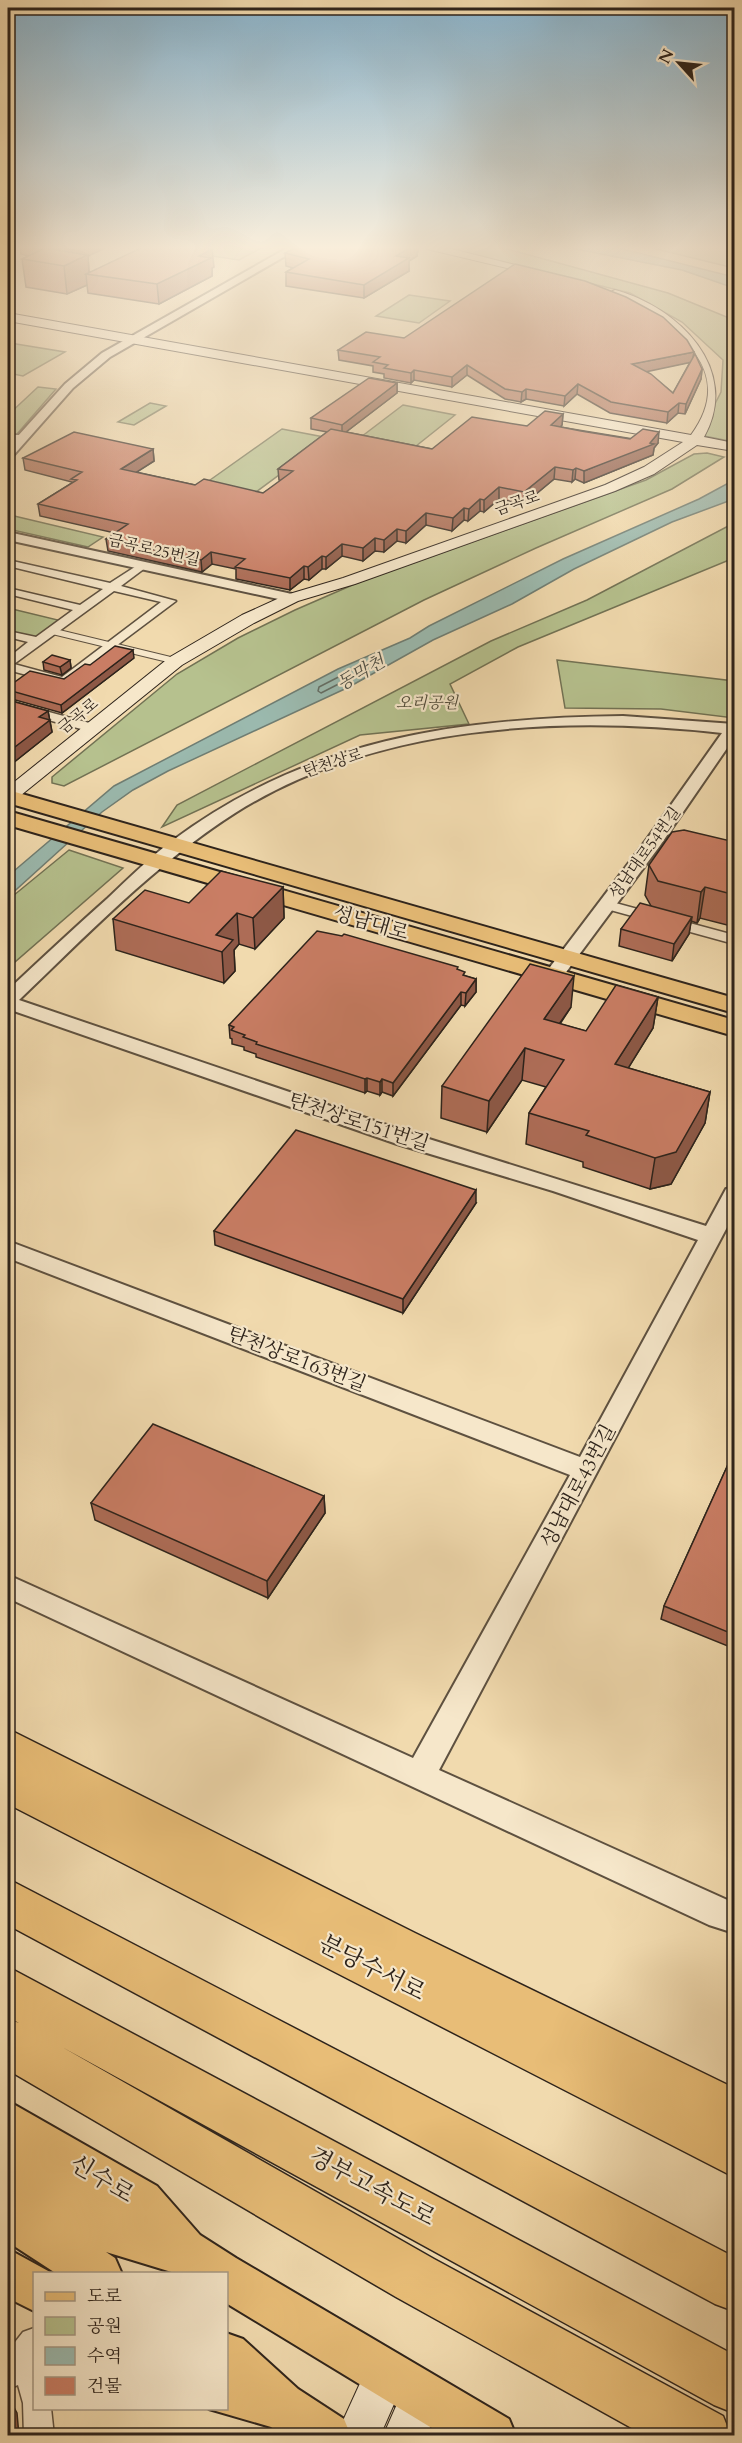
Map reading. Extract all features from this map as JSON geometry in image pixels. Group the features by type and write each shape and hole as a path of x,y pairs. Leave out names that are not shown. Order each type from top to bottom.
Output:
{"highway":[{"name":"분당수서로","path":"8,1747 379,1937 735,2112"},
{"name":"분당수서로","path":"8,1784 735,2154"},
{"path":"8,1901 735,2285"},
{"name":"경부고속도로","path":"8,1991 735,2385"},
{"path":"8,2043 415,2278 703,2436"}],"main road":[{"path":"254,361 732,446"},
{"name":"금곡로","path":"14,798 92,728 176,662 212,639 292,598 349,581 632,479 672,458 707,426 720,400 722,387 718,367 714,361"},
{"name":"성남대로","path":"14,798 177,845 561,967 735,1028"},
{"name":"성남대로","path":"8,818 159,861 561,967 735,1006"},
{"name":"신수로","path":"8,2123 141,2202 184,2251"},
{"path":"8,2170 122,2236 184,2251 217,2272"},
{"path":"8,2216 96,2272"},
{"path":"8,2271 33,2287"},
{"path":"228,2278 405,2400 492,2436"},
{"path":"228,2358 281,2406 327,2436"},
{"path":"228,2393 281,2406"},
{"path":"358,2436 405,2400"}],"street":[{"path":"8,454 78,377 100,361"},
{"path":"8,438 22,438"},
{"name":"금곡로25번길","path":"8,536 292,598"},
{"path":"8,563 170,601 64,681 8,665"},
{"path":"8,665 37,641 141,566"},
{"path":"8,591 81,609"},
{"path":"51,631 176,662"},
{"path":"8,634 37,641"},
{"path":"8,705 92,728"},
{"name":"탄천상로","path":"8,1002 177,845 282,780 347,757 407,742 475,730 554,722 627,721 734,729"},
{"name":"성남대로54번길","path":"561,967 734,729"},
{"path":"653,843 673,849"},
{"path":"608,905 735,940"},
{"name":"탄천상로151번길","path":"8,1002 405,1139 561,1186 712,1236"},
{"name":"성남대로43번길","path":"419,1776 456,1713 735,1194"},
{"name":"탄천상로163번길","path":"8,1249 586,1470"},
{"path":"8,1586 730,1917"},
{"path":"8,2374 32,2346"},
{"path":"32,2346 33,2370"},
{"path":"36,2410 39,2436"}],"green space":[{"path":"8,361 49,361 23,376 8,373"},
{"path":"723,361 734,361 734,442 699,435 721,392"},
{"path":"38,387 56,389 17,434 8,434 8,415"},
{"path":"150,403 166,406 134,425 118,422"},
{"path":"403,405 455,415 411,450 357,440"},
{"path":"282,429 329,438 252,495 203,485"},
{"path":"707,453 724,457 672,489 424,600 64,786 52,783 52,777 177,674 238,638 357,583 646,480 694,454"},
{"path":"10,515 103,537 88,547 8,529"},
{"name":"오리공원","path":"734,523 734,558 518,647 450,684 469,724 360,735 162,827 177,805 491,641 587,600"},
{"path":"8,608 62,621 36,640 8,633"},
{"path":"557,660 734,681 734,718 661,709 565,708"},
{"path":"69,850 123,868 8,968 8,900"}],"water":[{"name":"동막천","path":"734,480 734,499 672,522 574,569 512,604 433,640 349,687 168,771 133,790 102,812 8,897 8,876 114,786 338,669 410,638 429,626 563,559 699,499"}],"building":[{"path":"647,361 632,364 651,374 673,393 691,361 698,361 702,369 686,404 679,403 668,412 611,402 578,384 565,396 526,389 522,392 505,389 467,365 452,377 414,370 411,373 384,368 388,365 373,362"},
{"path":"369,378 397,383 342,425 311,418"},
{"path":"545,411 563,414 551,425 581,431 630,439 643,429 659,432 650,443 654,444 584,471 576,468 573,470 555,467 524,492 499,487 484,500 480,499 469,509 464,508 453,518 426,513 406,531 397,529 384,540 375,538 363,548 342,544 326,557 322,556 308,567 304,566 290,578 235,567 245,559 211,552 201,560 106,539 128,524 38,504 77,480 71,479 82,472 23,458 74,432 153,449 121,469 195,485 204,479 263,493 293,471 278,469 331,429 432,449 472,417 527,426"},
{"path":"115,646 133,650 61,705 8,690 8,687 30,671 64,679 85,664 90,665"},
{"path":"52,655 70,660 60,667 43,662"},
{"path":"8,700 48,711 39,717 50,720 11,750 8,749"},
{"path":"684,830 735,842 735,895 705,887 701,892 658,881 649,865 672,832"},
{"path":"221,871 283,887 253,918 237,913 216,935 233,940 222,952 113,919 145,890 189,903"},
{"path":"640,903 692,917 674,944 621,929"},
{"path":"317,931 342,936 344,934 458,967 457,969 465,972 463,975 476,979 466,993 461,992 393,1083 382,1079 380,1082 365,1079 256,1044 257,1042 243,1037 245,1035 231,1030 234,1027 229,1025"},
{"path":"530,964 574,976 544,1019 586,1031 616,985 658,997 615,1064 710,1092 676,1152 655,1158 586,1135 589,1131 529,1113 564,1060 525,1048 489,1101 442,1086"},
{"path":"296,1130 476,1190 403,1299 214,1231"},
{"path":"153,1424 324,1496 267,1581 91,1503"},
{"path":"735,1449 735,1635 664,1606"},
{"path":"11,2402 14,2436 8,2436 8,2405"}]}
